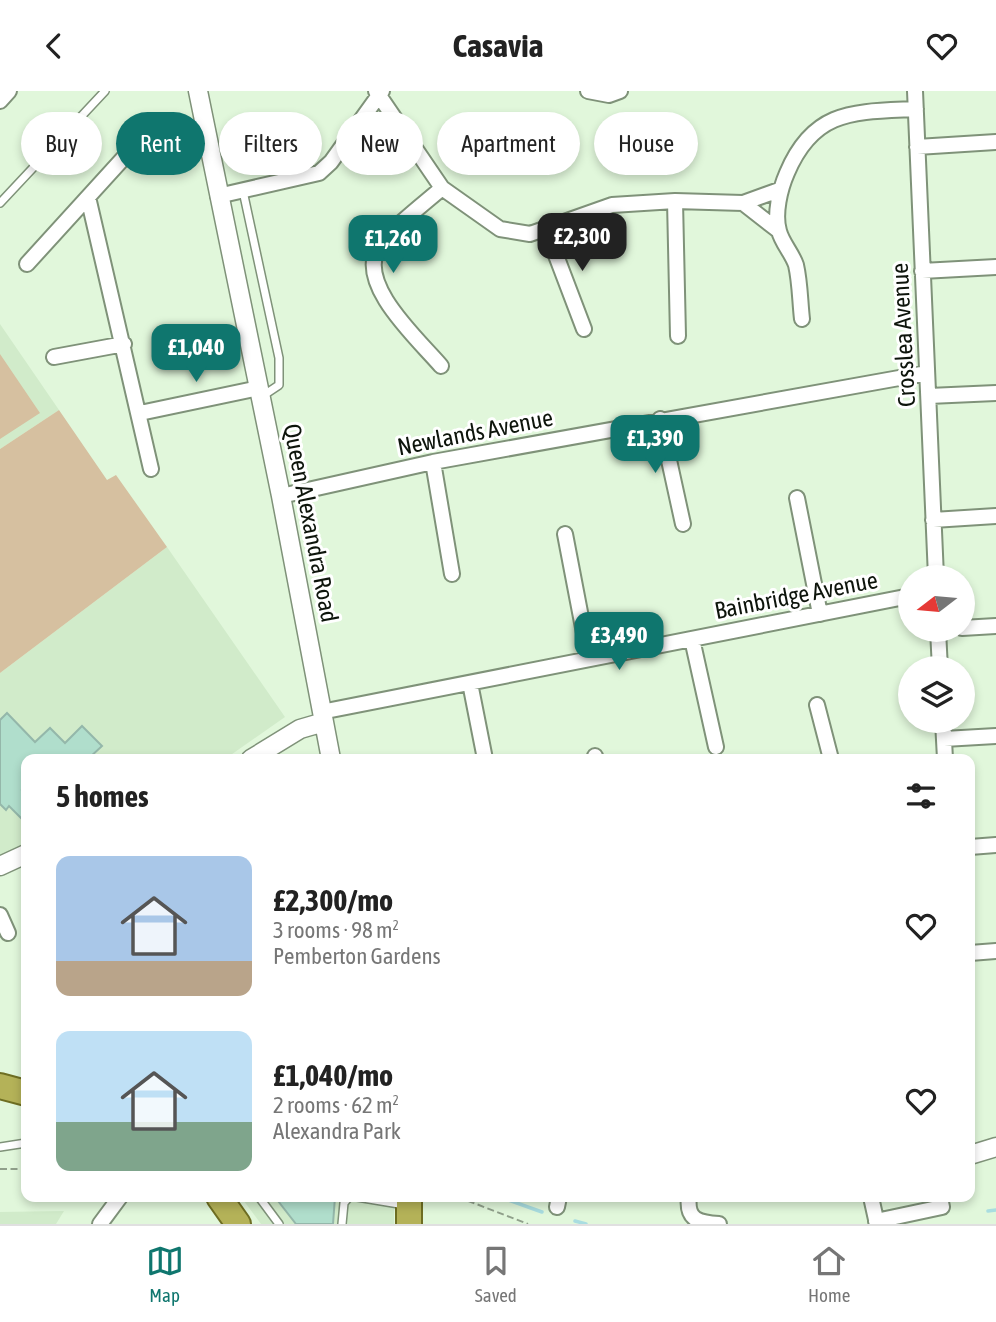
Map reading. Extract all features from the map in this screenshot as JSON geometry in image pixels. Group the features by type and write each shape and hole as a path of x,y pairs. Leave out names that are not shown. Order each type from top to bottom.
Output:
{"highway":[{"path":"0,1086 21,1092"},
{"path":"221,1202 238,1224"}],"street":[{"path":"0,101 9,91"},
{"name":"Queen Alexandra Road","path":"198,91 201,112"},
{"path":"588,91 609,95 620,91"},
{"name":"Crosslea Avenue","path":"915,91 935,565"},
{"path":"218,196 319,173 331,162 379,92 442,188 500,229 530,234 612,205 675,201 743,203 779,190"},
{"path":"802,319 796,266 779,231 779,190 797,150 811,133 827,121 849,113 916,109"},
{"name":"Queen Alexandra Road","path":"205,134 281,496 330,754"},
{"path":"917,147 996,142"},
{"path":"27,264 116,167"},
{"path":"441,366 383,297 372,267 378,246 442,188"},
{"path":"89,197 140,413 150,469"},
{"path":"675,201 678,336"},
{"path":"743,203 779,231"},
{"path":"547,229 584,329"},
{"path":"922,271 996,267"},
{"path":"54,357 124,344"},
{"name":"Newlands Avenue","path":"281,496 433,462 660,419 928,373"},
{"path":"140,413 260,393"},
{"path":"929,396 996,393"},
{"path":"660,419 683,524"},
{"path":"433,462 452,574"},
{"path":"797,498 820,614"},
{"path":"933,520 996,516"},
{"path":"565,534 590,659"},
{"name":"Bainbridge Avenue","path":"322,717 470,683 898,598"},
{"path":"975,627 996,626"},
{"path":"692,639 716,747"},
{"path":"470,683 484,754"},
{"path":"817,705 830,754"},
{"path":"259,754 322,717"},
{"path":"944,733 944,754"},
{"path":"944,739 996,736"},
{"path":"975,847 996,845"},
{"path":"0,866 21,856"},
{"path":"0,915 8,933"},
{"path":"975,953 996,951"},
{"path":"975,1153 996,1147"},
{"path":"100,1224 116,1202"},
{"path":"688,1202 687,1209 698,1223 719,1224"},
{"path":"872,1202 876,1223 942,1207 941,1202"}],"lane":[{"path":"0,204 105,91"},
{"path":"243,191 279,358 279,385 260,393"},
{"path":"0,1147 21,1144"},
{"path":"262,1202 279,1224"},
{"path":"342,1224 345,1202"},
{"path":"379,1202 409,1209"}],"path":[{"path":"0,1169 21,1169"},
{"path":"471,1202 528,1224"}],"shaded area":[{"path":"0,324 59,410 0,449"},
{"path":"0,354 40,413 0,439"},
{"path":"59,410 107,480 116,475 167,547 0,673 0,449"},
{"path":"167,547 285,717 232,754 21,754 21,848 0,857 0,673"},
{"path":"245,1202 394,1202 394,1224 261,1224"},
{"path":"64,1211 56,1224 0,1224 0,1212"}],"building":[{"path":"7,713 35,742 50,728 65,743 82,726 102,746 93,754 21,754 21,818 9,806 6,810 0,804 0,720"},
{"path":"279,1202 335,1202 333,1224 296,1224"}],"waterway":[{"path":"514,1202 542,1212"},
{"path":"988,1211 996,1210"},
{"path":"575,1221 586,1224"}]}
